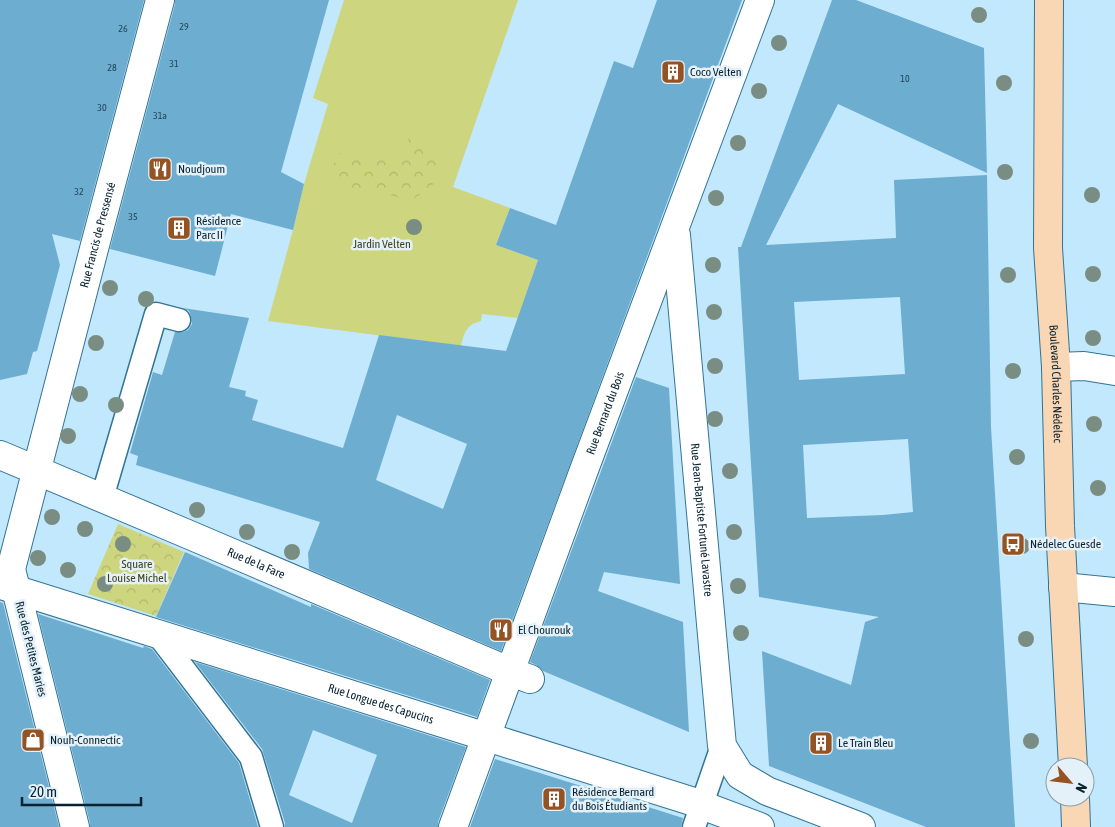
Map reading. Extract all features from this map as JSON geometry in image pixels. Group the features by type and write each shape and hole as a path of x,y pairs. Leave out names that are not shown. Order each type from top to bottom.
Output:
{"main road":[{"name":"Boulevard Charles Nédelec","path":"1049,0 1048,248 1056,368 1060,526 1072,757"},
{"path":"1075,807 1076,827"}],"street":[{"name":"Rue Francis de Pressensé","path":"37,470 94,245 160,0"},
{"name":"Rue Bernard du Bois","path":"453,827 487,737 520,675 584,470 760,0"},
{"name":"Rue Jean-Baptiste Fortuné Lavastre","path":"676,228 722,746 740,775 767,791 861,827"},
{"path":"1056,368 1084,366 1115,370"},
{"name":"Rue de la Fare","path":"0,455 520,675"},
{"name":"Rue des Petites Maries","path":"37,470 11,569 8,588 74,827"},
{"path":"1063,586 1115,592"},
{"name":"Rue Longue des Capucins","path":"8,588 487,737 697,816 760,827"}],"lane":[{"path":"102,498 156,314 178,320"},
{"path":"158,635 251,757 272,827"},
{"path":"697,816 722,746"}],"green space":[{"name":"Jardin Velten","path":"344,0 518,0 453,187 510,208 496,245 538,260 518,318 482,314 481,321 472,324 467,330 461,346 268,321 304,184 328,104 313,98"},
{"path":"409,138 432,148 438,171 431,189 411,200 331,183 336,152 368,160 399,159"},
{"name":"Square Louise Michel","path":"118,524 184,552 156,616 88,594"}],"building":[{"path":"0,0 144,0 80,241 52,234 60,265 37,351 33,352 27,374 0,380"},
{"path":"175,0 329,0 281,172 304,184 293,230 231,214 215,276 110,249"},
{"path":"657,0 742,0 501,651 309,569 308,553 320,522 136,465 138,456 130,453 153,372 162,375 175,332 188,330 192,324 189,311 183,308 249,318 229,387 246,391 245,396 258,400 252,420 343,448 379,335 506,351 538,260 496,245 510,208 556,225 614,61 633,68","holes":["397,415 467,444 443,509 376,480"]},
{"path":"832,0 856,0 984,48 987,173 838,104 766,245 896,238 894,180 987,175 991,427 1015,827 926,827 769,766 762,651 851,685 865,622 879,617 759,597 738,247 741,247","holes":["900,297 905,374 799,380 794,302","908,439 913,512 807,518 803,445"]},
{"path":"636,377 669,388 680,584 604,572 598,591 683,622 689,732 543,671 530,662"},
{"path":"185,552 311,607 311,604 490,680 477,717 156,617"},
{"path":"0,602 3,603 59,827 0,827"},
{"path":"38,614 143,648 144,646 152,649 239,763 258,827 90,827"},
{"path":"195,662 466,747 438,822 438,827 285,827 262,749","holes":["313,730 377,755 352,823 289,795"]},
{"name":"Résidence Bernard du Bois Étudiants","path":"495,759 683,818 681,827 470,827"}],"place":[{"name":"Coco Velten","path":"673,72"},
{"name":"Noudjoum","path":"160,169"},
{"name":"Résidence Parc II","path":"179,228"},
{"name":"Nédelec Guesde","path":"1013,544"},
{"name":"El Chourouk","path":"501,630"},
{"name":"Nouh-Connectic","path":"33,740"},
{"name":"Le Train Bleu","path":"821,743"},
{"name":"Résidence Bernard du Bois Étudiants","path":"554,799"}]}
